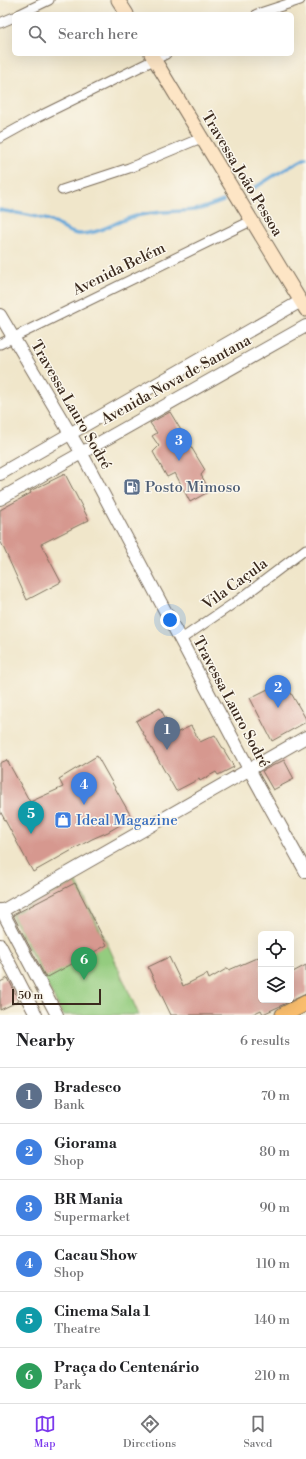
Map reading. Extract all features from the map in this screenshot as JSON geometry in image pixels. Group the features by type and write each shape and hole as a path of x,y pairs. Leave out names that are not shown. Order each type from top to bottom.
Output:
{"main road":[{"path":"118,0 126,12"},
{"name":"Travessa João Pessoa","path":"152,57 303,305"},
{"path":"283,1015 306,1003"}],"street":[{"path":"24,12 49,0"},
{"path":"263,12 300,0"},
{"path":"0,23 12,18"},
{"path":"0,138 152,57"},
{"path":"62,190 129,168 201,138"},
{"name":"Avenida Belém","path":"0,344 251,221"},
{"name":"Avenida Nova de Santana","path":"0,474 70,433 303,305"},
{"name":"Travessa Lauro Sodré","path":"0,315 81,452 249,769 306,872"},
{"name":"Avenida Nova de Santana","path":"0,499 306,326"},
{"path":"163,382 173,400"},
{"name":"Vila Caçula","path":"180,640 240,599 306,549"},
{"path":"57,1015 1,911 306,737"},
{"path":"0,945 36,1015"},
{"path":"30,1003 46,994"}],"green space":[{"path":"76,881 108,945 139,1015 63,1015 11,915"}],"building":[{"path":"170,412 205,470 201,475 210,491 190,502 175,473 167,477 153,452 159,446 152,436 157,433 150,423"},
{"path":"65,474 89,520 41,544 61,582 27,600 0,540 0,510 31,493 30,491"},
{"path":"284,681 306,719 306,722 272,741 250,698"},
{"path":"160,708 174,734 191,726 200,742 215,735 234,767 218,775 216,772 200,781 199,779 176,791 136,721"},
{"path":"97,756 132,818 33,872 0,811 0,763 7,760 30,802 63,787 59,779"},
{"path":"284,760 294,779 273,790 262,771"},
{"path":"75,883 107,945 46,978 13,915"},
{"path":"169,957 183,986 207,974 209,979 228,968 229,970 258,957 258,1003 287,1003 263,1014 261,1010 251,1015 171,1015 148,967"},
{"path":"306,965 306,994 294,1000 294,971"},
{"path":"8,978 19,1001 0,1010 0,982"}],"waterway":[{"path":"248,192 306,158"},
{"path":"0,210 42,218 52,221 69,232 85,234 141,215 158,212 200,209 223,201"}],"place":[{"name":"BR Mania","path":"179,461"},
{"name":"Posto Mimoso","path":"132,487"},
{"name":"Giorama","path":"278,708"},
{"name":"Bradesco","path":"167,750"},
{"name":"Cacau Show","path":"84,805"},
{"name":"Ideal Magazine","path":"63,820"},
{"name":"Cinema Sala 1","path":"31,834"},
{"name":"Praça do Centenário","path":"84,980"}]}
